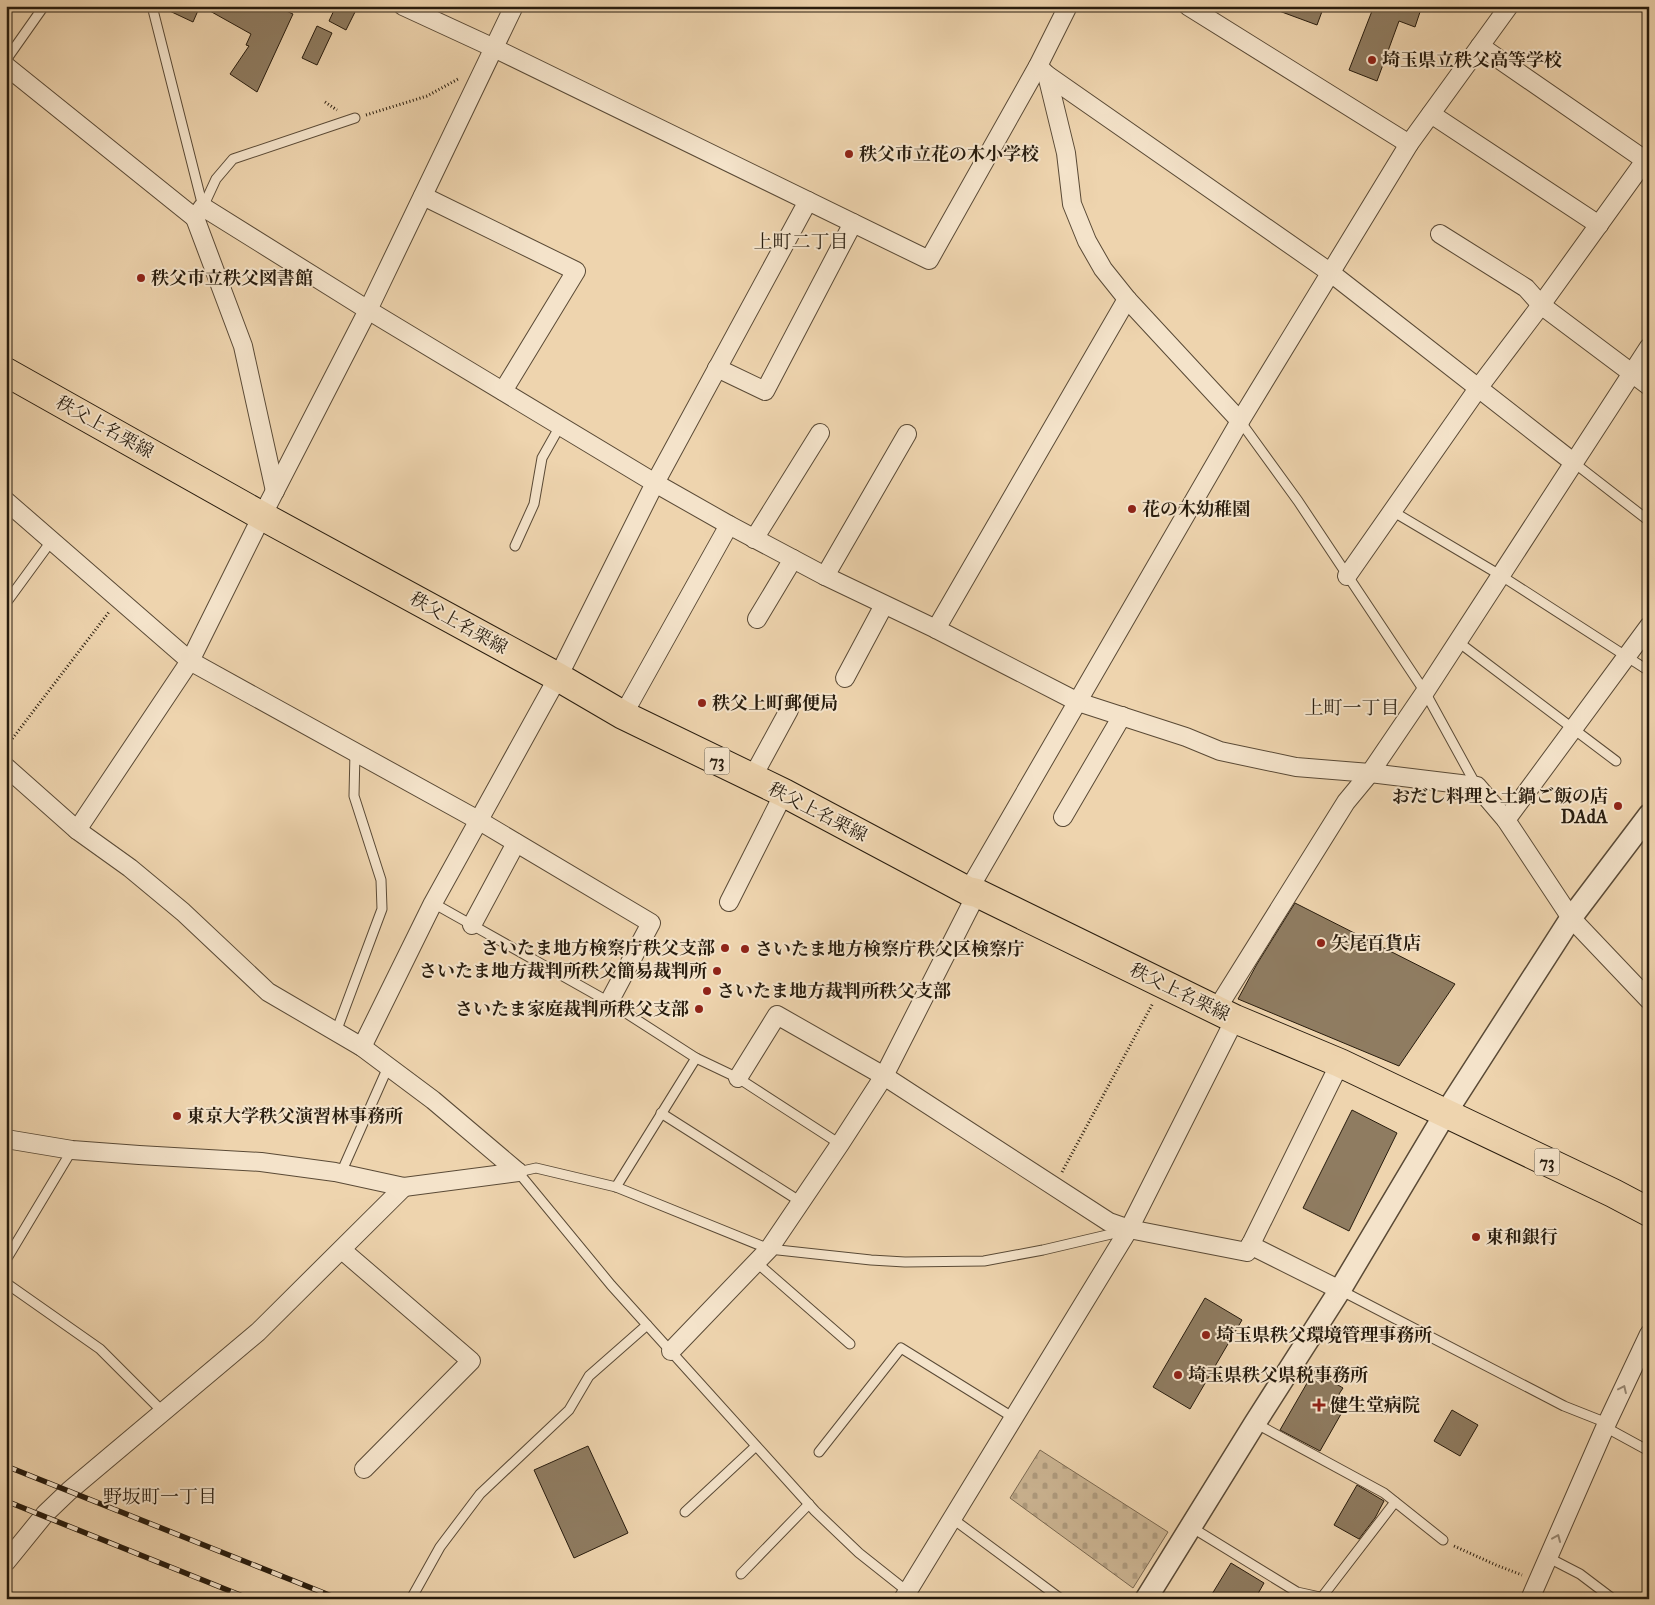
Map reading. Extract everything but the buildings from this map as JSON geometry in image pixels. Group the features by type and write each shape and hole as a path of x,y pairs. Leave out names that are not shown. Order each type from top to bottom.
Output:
{"main road":[{"name":"秩父上名栗線","path":"6,372 262,516 558,677 623,715 784,794 973,892 1226,1014 1340,1063 1649,1212"}],"street":[{"path":"403,6 490,56 808,201 929,260 1042,70 1068,6"},
{"path":"77,830 190,661 368,310 514,6"},
{"path":"1188,6 1409,144"},
{"path":"670,1351 769,1249 884,1076 973,892 1078,702 1240,421 1409,144 1509,6"},
{"path":"1347,576 1479,387 1647,157 1480,46"},
{"path":"8,70 199,213 368,310 655,483 754,539 825,576 936,629 1078,702 1220,751 1296,767 1370,773 1476,786 1506,820 1571,918 1649,1000"},
{"path":"1042,70 1331,273 1573,462"},
{"path":"1042,70 1066,153 1072,204 1087,241 1103,268 1127,299 1240,421"},
{"path":"1431,114 1599,225"},
{"path":"423,196 576,271 502,391"},
{"path":"362,1047 433,903 558,677 655,483 808,201"},
{"path":"199,213 243,346 275,491"},
{"path":"717,368 765,391 853,223"},
{"path":"1440,234 1526,288 1541,304 1649,386"},
{"path":"936,629 1127,299"},
{"path":"910,1596 953,1519 1129,1229 1226,1014 1346,802 1370,773 1425,692 1649,347"},
{"path":"754,539 820,433"},
{"path":"825,576 907,434"},
{"path":"6,501 120,598 190,661 478,820 651,923 608,1002"},
{"path":"623,715 729,525"},
{"path":"758,619 793,559"},
{"path":"845,678 884,605"},
{"path":"1506,820 1625,656 1649,626"},
{"path":"752,778 789,710"},
{"path":"1063,817 1122,716"},
{"path":"6,767 77,830 130,868 183,912 268,992 362,1047 432,1100 518,1172"},
{"path":"729,902 784,794"},
{"path":"1146,1599 1340,1290 1445,1114 1571,918 1649,815"},
{"path":"472,925 516,843"},
{"path":"738,1078 778,1015 884,1076 1109,1222 1129,1229 1247,1252 1340,1063"},
{"path":"6,1139 72,1150 261,1162 341,1173 404,1187 518,1172"},
{"path":"6,1562 45,1514 63,1496 258,1332 404,1187"},
{"path":"1250,1245 1340,1290"},
{"path":"342,1250 471,1361 364,1469"},
{"path":"1530,1599 1606,1425 1649,1334"}],"lane":[{"path":"8,70 44,6"},
{"path":"152,6 199,213"},
{"path":"199,213 216,180 233,160 355,118"},
{"path":"1240,421 1298,501 1425,692 1476,786"},
{"path":"514,546 534,504 542,458 560,426"},
{"path":"1573,462 1649,521"},
{"path":"1392,511 1500,575 1649,671"},
{"path":"6,603 52,540"},
{"path":"1457,641 1616,761"},
{"path":"336,1032 382,909 381,880 354,796 355,751"},
{"path":"433,903 608,1002 696,1058 738,1078 840,1144"},
{"path":"616,1187 696,1058"},
{"path":"341,1173 388,1067"},
{"path":"661,1113 801,1202"},
{"path":"6,1260 72,1150"},
{"path":"910,1596 859,1553 809,1504 611,1285 518,1172 536,1168 616,1187 769,1249 871,1260 905,1262 984,1261 1043,1250 1129,1229"},
{"path":"756,1262 850,1344"},
{"path":"6,1283 100,1349 162,1411"},
{"path":"1340,1290 1564,1406 1606,1425 1649,1451"},
{"path":"411,1599 440,1546 480,1494 569,1410 589,1376 647,1325"},
{"path":"819,1452 901,1348 1014,1418"},
{"path":"1255,1424 1384,1493 1443,1540"},
{"path":"685,1512 756,1446"},
{"path":"1190,1527 1297,1592 1326,1598 1395,1502"},
{"path":"741,1574 809,1504"},
{"path":"953,1519 1061,1599"},
{"path":"1548,1558 1580,1574 1613,1599"}],"path":[{"path":"326,102 334,109 355,118 427,96 490,56"},
{"path":"6,747 120,598"},
{"path":"1055,1186 1163,984"},
{"path":"1443,1540 1496,1565 1539,1581"}],"green space":[{"path":"1040,1450 1168,1532 1133,1588 1010,1498"}],"railway":[{"path":"6,1466 339,1599"},
{"path":"6,1501 250,1599"}],"place":[{"name":"埼玉県立秩父高等学校","path":"1372,60"},
{"name":"秩父市立花の木小学校","path":"849,154"},
{"name":"秩父市立秩父図書館","path":"141,278"},
{"name":"花の木幼稚園","path":"1132,509"},
{"name":"秩父上町郵便局","path":"702,703"},
{"name":"おだし料理と土鍋ご飯の店 DAdA","path":"1618,806"},
{"name":"矢尾百貨店","path":"1321,943"},
{"name":"さいたま地方検察庁秩父支部","path":"725,948"},
{"name":"さいたま地方検察庁秩父区検察庁","path":"745,949"},
{"name":"さいたま地方裁判所秩父簡易裁判所","path":"717,971"},
{"name":"さいたま地方裁判所秩父支部","path":"707,991"},
{"name":"さいたま家庭裁判所秩父支部","path":"699,1009"},
{"name":"東京大学秩父演習林事務所","path":"177,1116"},
{"name":"東和銀行","path":"1476,1237"},
{"name":"埼玉県秩父環境管理事務所","path":"1206,1335"},
{"name":"埼玉県秩父県税事務所","path":"1178,1375"},
{"name":"健生堂病院","path":"1319,1405"}],"district":[{"name":"上町二丁目","path":"801,241"},
{"name":"上町一丁目","path":"1352,707"},
{"name":"野坂町一丁目","path":"160,1496"}]}
